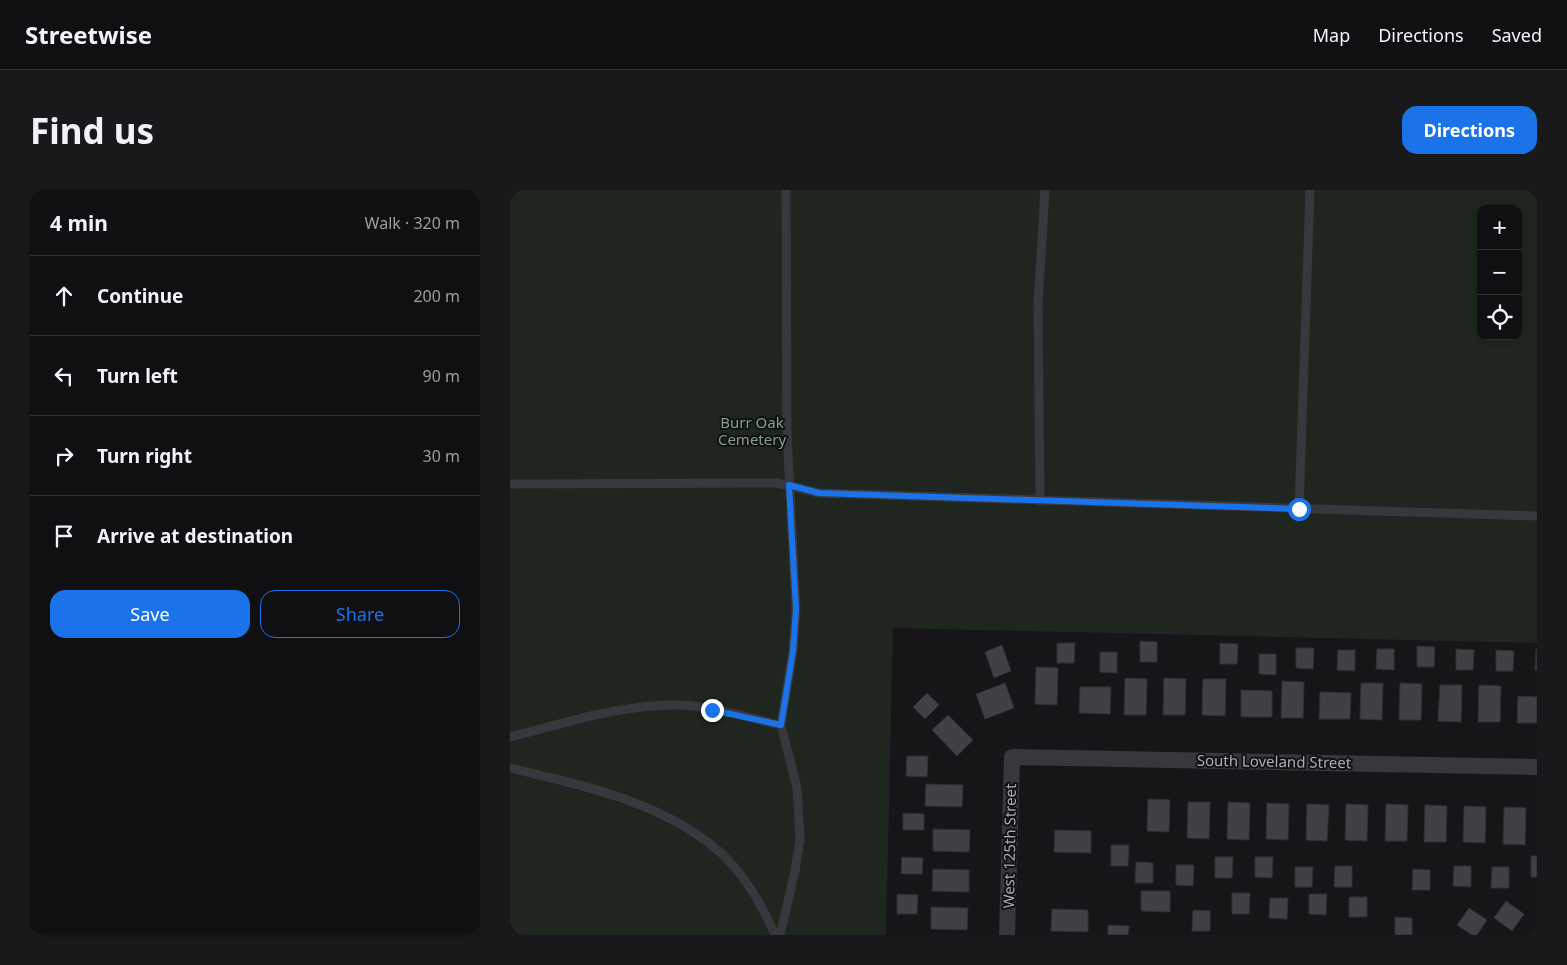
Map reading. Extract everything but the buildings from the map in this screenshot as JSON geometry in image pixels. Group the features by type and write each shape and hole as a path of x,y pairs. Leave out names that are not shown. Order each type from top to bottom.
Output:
{"street":[{"name":"South Loveland Street","path":"1012,757 1537,767"},
{"name":"West 125th Street","path":"1008,935 1012,757"}],"lane":[{"path":"780,935 795,871 800,839 796,788 781,725 793,651 796,609 789,485 785,275 786,190"},
{"path":"1040,501 1038,304 1045,190"},
{"path":"1299,509 1310,190"},
{"path":"510,484 757,483 789,485 819,493 1537,516"},
{"path":"510,737 607,712 649,706 681,705 781,725"},
{"path":"510,768 615,796 662,815 692,832 721,853 748,884 764,909 774,935"}],"green space":[{"name":"Burr Oak Cemetery","path":"510,190 1537,190 1537,643 893,628 886,935 510,935"}],"route":[{"path":"712,710 781,725 788,691 796,609 789,485 819,493 1299,509"}]}
